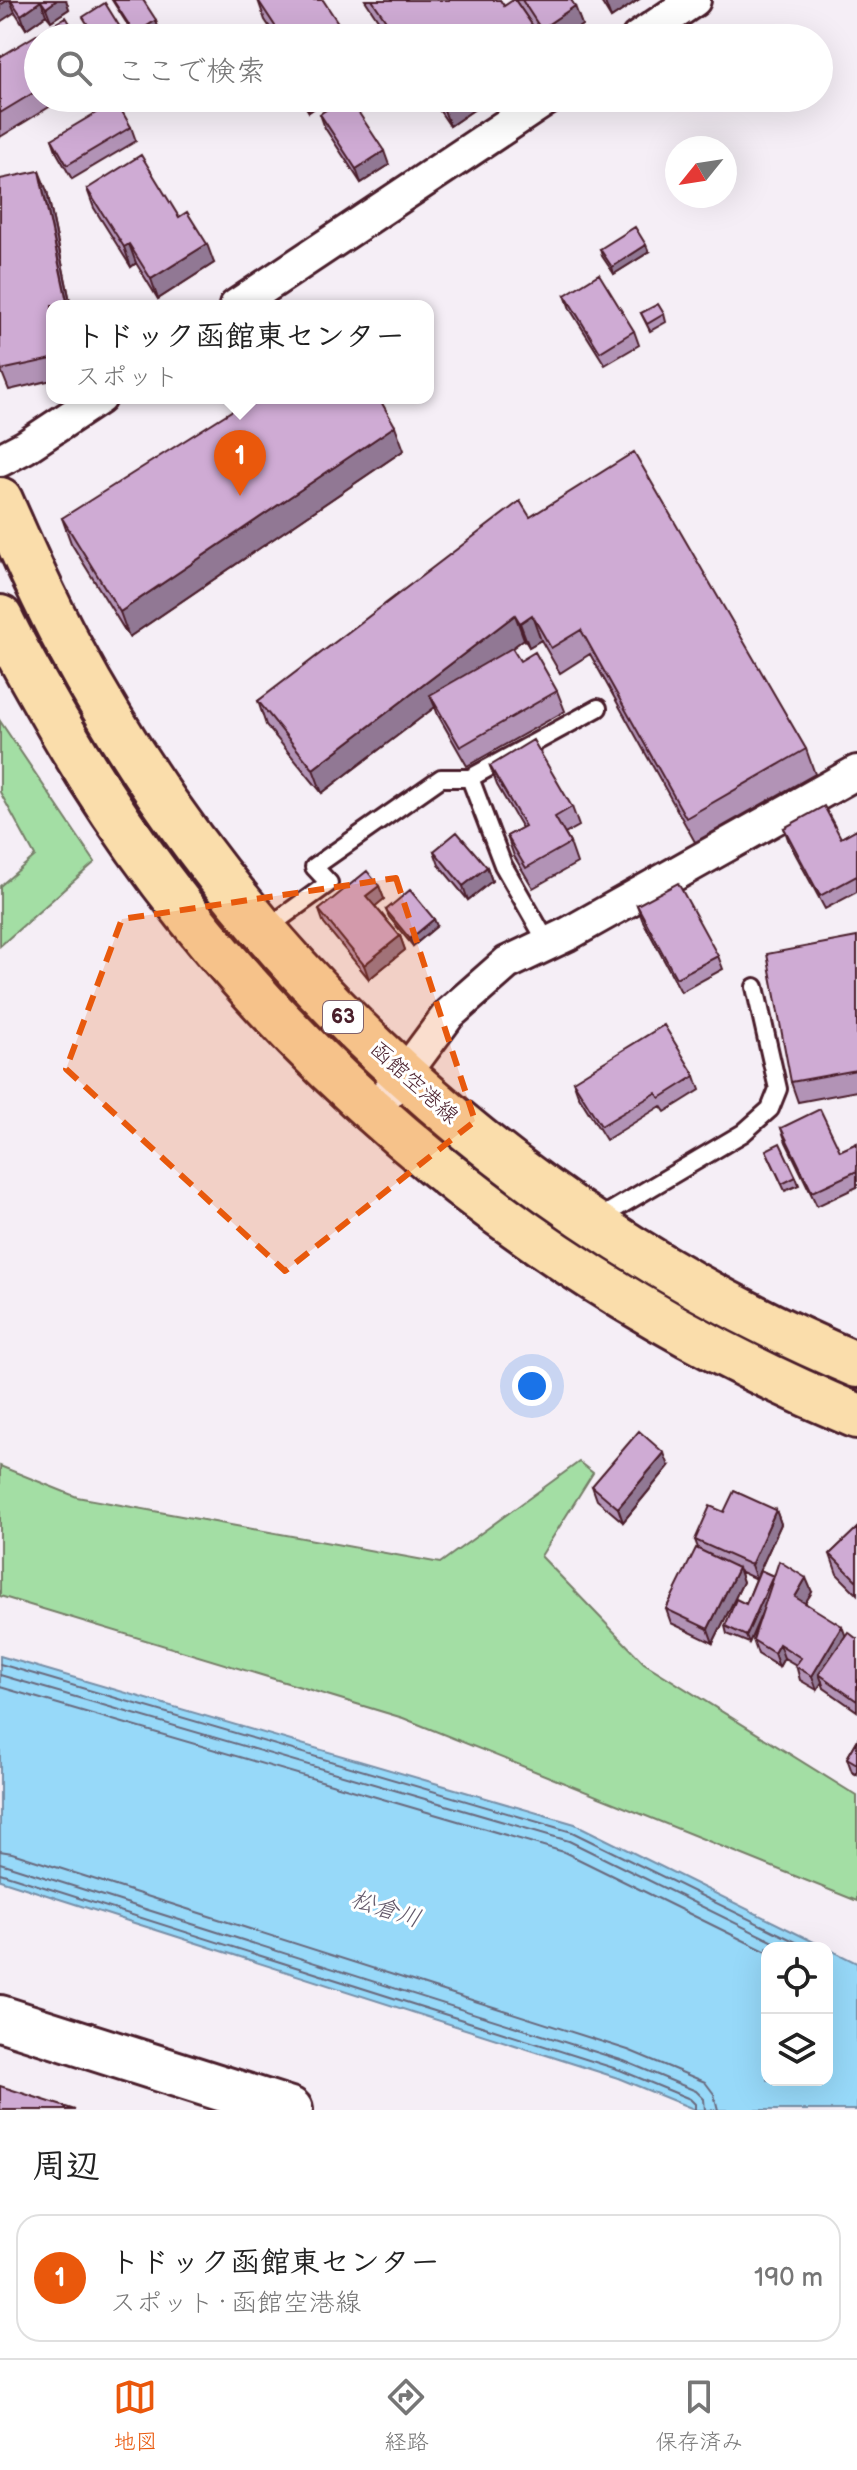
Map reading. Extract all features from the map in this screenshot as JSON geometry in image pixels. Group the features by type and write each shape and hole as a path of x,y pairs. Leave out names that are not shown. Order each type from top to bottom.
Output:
{"main road":[{"name":"函館空港線","path":"0,500 29,567 71,649 118,728 178,818 263,931 329,1003 403,1076 490,1150 625,1299 699,1340 857,1416"},
{"name":"函館空港線","path":"0,618 87,775 169,893 254,994 371,1111 430,1162 574,1240 730,1305 857,1365"}],"street":[{"path":"659,24 694,0"},
{"path":"245,300 527,112"},
{"path":"0,460 90,404"},
{"path":"371,1111 403,1076 449,1014 507,963 548,944 857,772"},
{"path":"0,2018 290,2110"}],"lane":[{"path":"263,931 329,883 314,867 441,778 470,778 598,708"},
{"path":"470,778 503,865 548,944"},
{"path":"574,1240 743,1133 770,1109 778,1089 755,987"}],"highlighted area":[{"path":"396,878 475,1121 285,1271 66,1069 122,919"}],"green space":[{"path":"0,721 95,862 0,946 0,886 35,856 0,792"},
{"path":"579,1462 593,1473 541,1556 644,1663 857,1796 857,1901 403,1718 0,1596 0,1466 77,1497 440,1563"}],"water":[{"name":"松倉川","path":"0,1656 575,1824 814,1942 761,1942 761,2086 833,2086 833,1951 857,1963 857,2110 696,2110 618,2078 0,1880"}],"building":[{"path":"11,0 57,0 46,8 41,1 21,15"},
{"path":"113,0 143,0 156,20 150,24 129,24"},
{"path":"258,0 323,0 339,24 274,24"},
{"path":"372,0 500,0 504,6 515,0 531,24 388,24"},
{"path":"522,0 571,0 575,6 548,24 538,24"},
{"path":"105,3 118,24 87,24 83,17"},
{"path":"66,17 70,24 54,24"},
{"path":"24,42 24,98 0,113 0,57"},
{"path":"97,112 122,112 131,127 67,165 52,139"},
{"path":"358,112 384,151 356,169 320,114"},
{"path":"141,155 179,217 187,212 207,244 151,279 129,244 124,247 87,189"},
{"path":"39,171 67,300 46,300 46,360 1,370 0,364 0,179"},
{"path":"635,227 646,245 612,267 600,249"},
{"path":"599,274 634,331 600,352 565,295"},
{"path":"658,304 664,314 647,324 641,313"},
{"path":"242,404 382,404 395,426 120,612 62,518"},
{"path":"634,452 806,749 686,818 581,630 551,648 532,615 520,623 515,615 313,769 258,701 520,501 530,517"},
{"path":"512,648 520,661 535,652 557,691 460,747 430,695"},
{"path":"533,740 572,807 555,817 570,843 526,868 507,836 525,826 490,766"},
{"path":"824,806 841,838 857,829 857,876 820,896 784,828"},
{"path":"457,832 487,867 463,886 434,851"},
{"path":"367,871 379,886 366,896 400,936 364,965 319,910"},
{"path":"678,883 718,956 676,978 637,905"},
{"path":"410,890 434,919 410,939 386,910"},
{"path":"857,937 857,1070 791,1082 767,954"},
{"path":"664,1025 695,1076 660,1098 656,1093 601,1126 573,1081"},
{"path":"820,1109 840,1151 857,1143 857,1171 812,1192 781,1128"},
{"path":"780,1143 796,1177 782,1184 766,1150"},
{"path":"639,1431 664,1453 618,1508 592,1486"},
{"path":"734,1491 776,1510 751,1565 695,1540 710,1506 724,1512"},
{"path":"857,1528 857,1581 830,1554"},
{"path":"696,1548 738,1568 708,1629 666,1609"},
{"path":"779,1561 806,1578 795,1597 842,1626 812,1676 795,1666 801,1658 779,1644 774,1653 753,1640"},
{"path":"760,1570 773,1576 746,1636 725,1626 736,1599 746,1604"},
{"path":"848,1632 857,1639 857,1701 819,1674"},
{"path":"857,1741 857,1764 847,1758"},
{"path":"0,2086 75,2110 0,2110"}],"place":[{"name":"トドック函館東センター","path":"240,496"}]}
